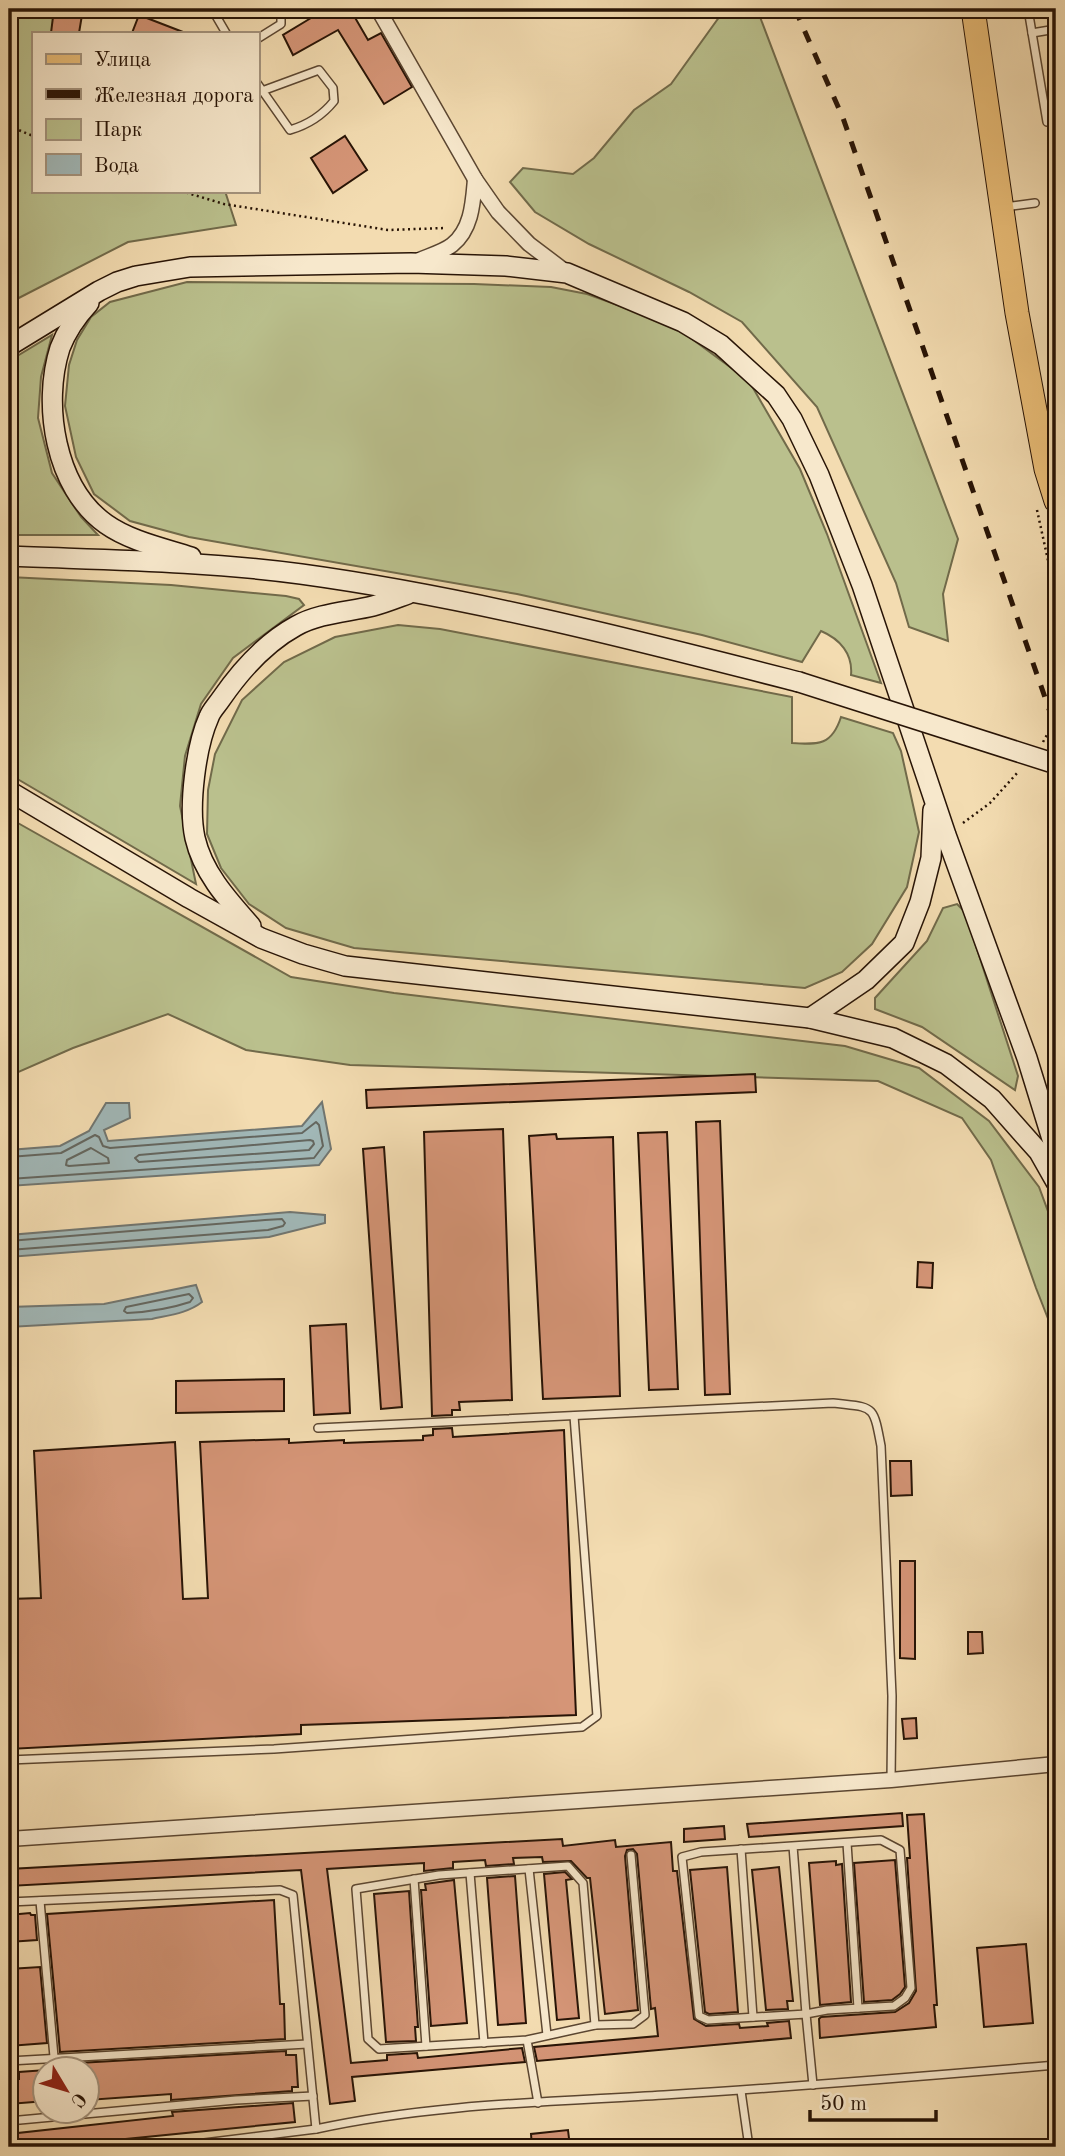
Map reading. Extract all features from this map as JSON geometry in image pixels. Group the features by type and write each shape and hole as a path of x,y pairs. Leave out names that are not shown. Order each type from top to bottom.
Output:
{"main road":[{"path":"973,9 1017,313 1046,469 1056,501"}],"street":[{"path":"378,9 475,179 513,230 541,255 567,273 683,322 721,345 776,395 792,419 819,475 862,584 933,798 1027,1058 1056,1152"},
{"path":"411,263 452,246 466,228 472,208 475,179"},
{"path":"9,346 117,282 190,267 411,263 506,266 567,273"},
{"path":"99,292 80,312 70,329 61,347 56,369 53,427 65,468 85,504 103,523 118,532 215,565"},
{"path":"9,556 215,565 300,574 413,592 633,640 799,682 1056,764"},
{"path":"261,937 228,901 209,873 195,838 192,801 197,760 209,716 231,684 261,650 297,625 340,611 372,606 413,592"},
{"path":"9,791 189,898 261,937 303,954 345,966 810,1018 893,1038 946,1064 992,1099 1039,1152 1056,1182"},
{"path":"810,1018 866,981 904,943 920,902 931,858 933,798"},
{"path":"9,1839 891,1780 1056,1764"}],"lane":[{"path":"212,9 225,32"},
{"path":"259,38 281,24 281,9"},
{"path":"1028,9 1047,122 1056,120"},
{"path":"1032,33 1056,29"},
{"path":"259,86 262,91 290,130 304,126 334,101 333,88 319,70 262,91"},
{"path":"1002,207 1035,203"},
{"path":"318,1428 833,1403 866,1407 876,1416 881,1446 892,1682 891,1780"},
{"path":"9,1760 274,1749 582,1727 597,1716 574,1416"},
{"path":"881,1840 900,1850 911,1988 905,1998 894,2006 806,2014 708,2020 699,2016 682,1857 701,1852 847,1843 881,1840"},
{"path":"847,1843 858,2008"},
{"path":"793,1846 813,2085"},
{"path":"741,1849 753,2017"},
{"path":"595,2025 583,1883 568,1866 470,1873 356,1889 368,2039 379,2049 527,2040 595,2025 634,2024 645,2015 631,1855"},
{"path":"529,1869 547,2035"},
{"path":"470,1873 484,2043"},
{"path":"414,1880 426,2046"},
{"path":"9,1902 280,1890 293,1895 316,2129"},
{"path":"40,1901 54,2054"},
{"path":"527,2040 538,2103"},
{"path":"102,2054 307,2043"},
{"path":"9,2061 32,2059"},
{"path":"172,2147 316,2129 355,2120 471,2107 741,2091 1056,2065"},
{"path":"741,2091 749,2147"},
{"path":"102,2111 313,2096"},
{"path":"9,2121 32,2118"}],"path":[{"path":"9,126 32,136"},
{"path":"184,192 223,204 388,230 466,228"},
{"path":"1056,538 1049,562 1056,597"},
{"path":"1042,744 1056,719"},
{"path":"946,835 990,803 1022,767"}],"green space":[{"path":"9,9 55,9 52,32 32,32 32,192 225,192 236,225 128,242 9,303"},
{"path":"725,9 757,9 958,539 943,594 948,641 909,627 896,583 817,407 742,322 689,292 589,244 535,212 510,182 523,168 573,174 594,158 634,110 671,84"},
{"path":"187,282 551,287 587,294 673,325 749,381 800,469 827,534 881,683 851,675 850,660 844,648 821,631 802,662 702,635 517,594 189,537 130,521 94,494 76,457 65,406 69,365 77,340 91,317 110,302"},
{"path":"52,335 41,377 38,418 52,473 81,517 98,535 9,535 9,361"},
{"path":"9,577 171,585 286,596 299,599 304,605 233,658 201,704 185,756 180,806 196,884 9,774"},
{"path":"398,625 440,629 792,697 792,743 810,744 829,738 841,717 893,733 901,751 919,832 907,887 872,944 842,972 805,988 354,948 286,928 249,904 221,868 207,834 208,790 215,754 242,700 284,662 335,637"},
{"path":"9,818 291,977 394,993 845,1046 919,1068 989,1121 1039,1187 1056,1233 1056,1339 991,1160 962,1118 878,1081 350,1065 246,1050 168,1014 73,1048 14,1074 9,1071"},
{"path":"957,904 965,912 1018,1076 1015,1090 922,1027 875,1009 875,998 927,941 943,908"}],"water":[{"path":"322,1102 331,1149 319,1165 9,1186 9,1150 60,1146 89,1131 106,1103 129,1103 130,1118 104,1130 108,1141 302,1126"},
{"path":"290,1212 325,1215 325,1223 269,1237 9,1257 9,1235"},
{"path":"196,1285 202,1302 172,1315 152,1319 9,1327 9,1307 104,1304"}],"building":[{"path":"54,9 83,9 79,32 51,32"},
{"path":"306,9 350,9 368,40 381,33 412,87 384,104 338,30 293,55 283,35 311,18"},
{"path":"139,15 183,32 132,32"},
{"path":"345,136 367,170 333,193 311,158"},
{"path":"755,1074 756,1092 367,1108 366,1090"},
{"path":"720,1121 730,1394 705,1395 696,1122"},
{"path":"503,1129 512,1400 459,1402 460,1410 452,1410 452,1415 432,1416 424,1132"},
{"path":"667,1132 678,1389 649,1390 638,1133"},
{"path":"556,1134 557,1139 613,1137 620,1396 543,1399 529,1136"},
{"path":"384,1147 402,1407 381,1409 363,1149"},
{"path":"918,1262 933,1263 932,1288 917,1287"},
{"path":"346,1324 350,1413 314,1415 310,1326"},
{"path":"284,1379 284,1411 176,1413 176,1381"},
{"path":"452,1428 453,1437 564,1430 576,1715 301,1725 301,1734 9,1749 9,1599 41,1598 34,1451 175,1442 183,1599 208,1598 200,1442 289,1439 289,1443 344,1440 344,1443 423,1440 423,1436 433,1435 433,1429"},
{"path":"890,1461 911,1461 912,1495 891,1496"},
{"path":"900,1561 915,1561 915,1659 900,1658"},
{"path":"968,1632 982,1632 983,1653 968,1654"},
{"path":"916,1718 917,1738 904,1739 902,1719"},
{"path":"902,1813 903,1826 749,1837 747,1824"},
{"path":"924,1814 937,2005 934,2005 936,2027 820,2038 821,2017 895,2012 909,2003 916,1991 907,1858 910,1858 907,1815"},
{"path":"724,1826 725,1839 684,1842 684,1829"},
{"path":"562,1839 563,1846 615,1840 616,1847 671,1842 673,1871 677,1871 694,2019 706,2026 739,2024 740,2028 789,2021 791,2038 537,2061 534,2047 658,2036 655,2008 651,2009 637,1854 633,1849 627,1850 625,1856 638,2010 605,2014 590,1878 571,1861 543,1862 542,1857 513,1858 514,1864 486,1866 485,1860 453,1862 453,1868 424,1871 424,1863 327,1869 351,2063 387,2060 387,2055 417,2053 418,2058 522,2048 525,2062 352,2077 355,2101 330,2104 301,1870 9,1886 9,1869"},
{"path":"895,1860 905,1987 892,2000 864,2002 854,1863"},
{"path":"836,1861 836,1865 842,1864 851,2002 820,2005 809,1863"},
{"path":"727,1867 738,2012 709,2014 705,2012 690,1870"},
{"path":"779,1867 793,2001 787,2001 788,2009 766,2010 752,1870"},
{"path":"565,1872 572,1879 566,1880 579,2018 557,2020 544,1874"},
{"path":"515,1876 526,2023 498,2025 487,1878"},
{"path":"454,1880 467,2023 431,2026 421,1890 426,1890 425,1884"},
{"path":"409,1891 418,2027 415,2027 416,2041 386,2042 374,1894"},
{"path":"274,1900 280,2004 284,2004 285,2039 60,2052 47,1914"},
{"path":"9,1915 35,1915 37,1940 9,1942"},
{"path":"1026,1944 1033,2023 984,2027 977,1948"},
{"path":"40,1967 47,2043 9,2046 9,1969"},
{"path":"286,2051 286,2055 296,2055 298,2087 292,2087 292,2091 171,2100 171,2094 102,2099 102,2062"},
{"path":"32,2071 32,2102 9,2104 9,2079 19,2079 19,2072"},
{"path":"293,2103 295,2122 56,2147 9,2147 9,2134 173,2116 172,2112"},
{"path":"568,2130 570,2147 532,2147 531,2134"}],"railway":[{"path":"795,9 843,118 1056,729"}]}
